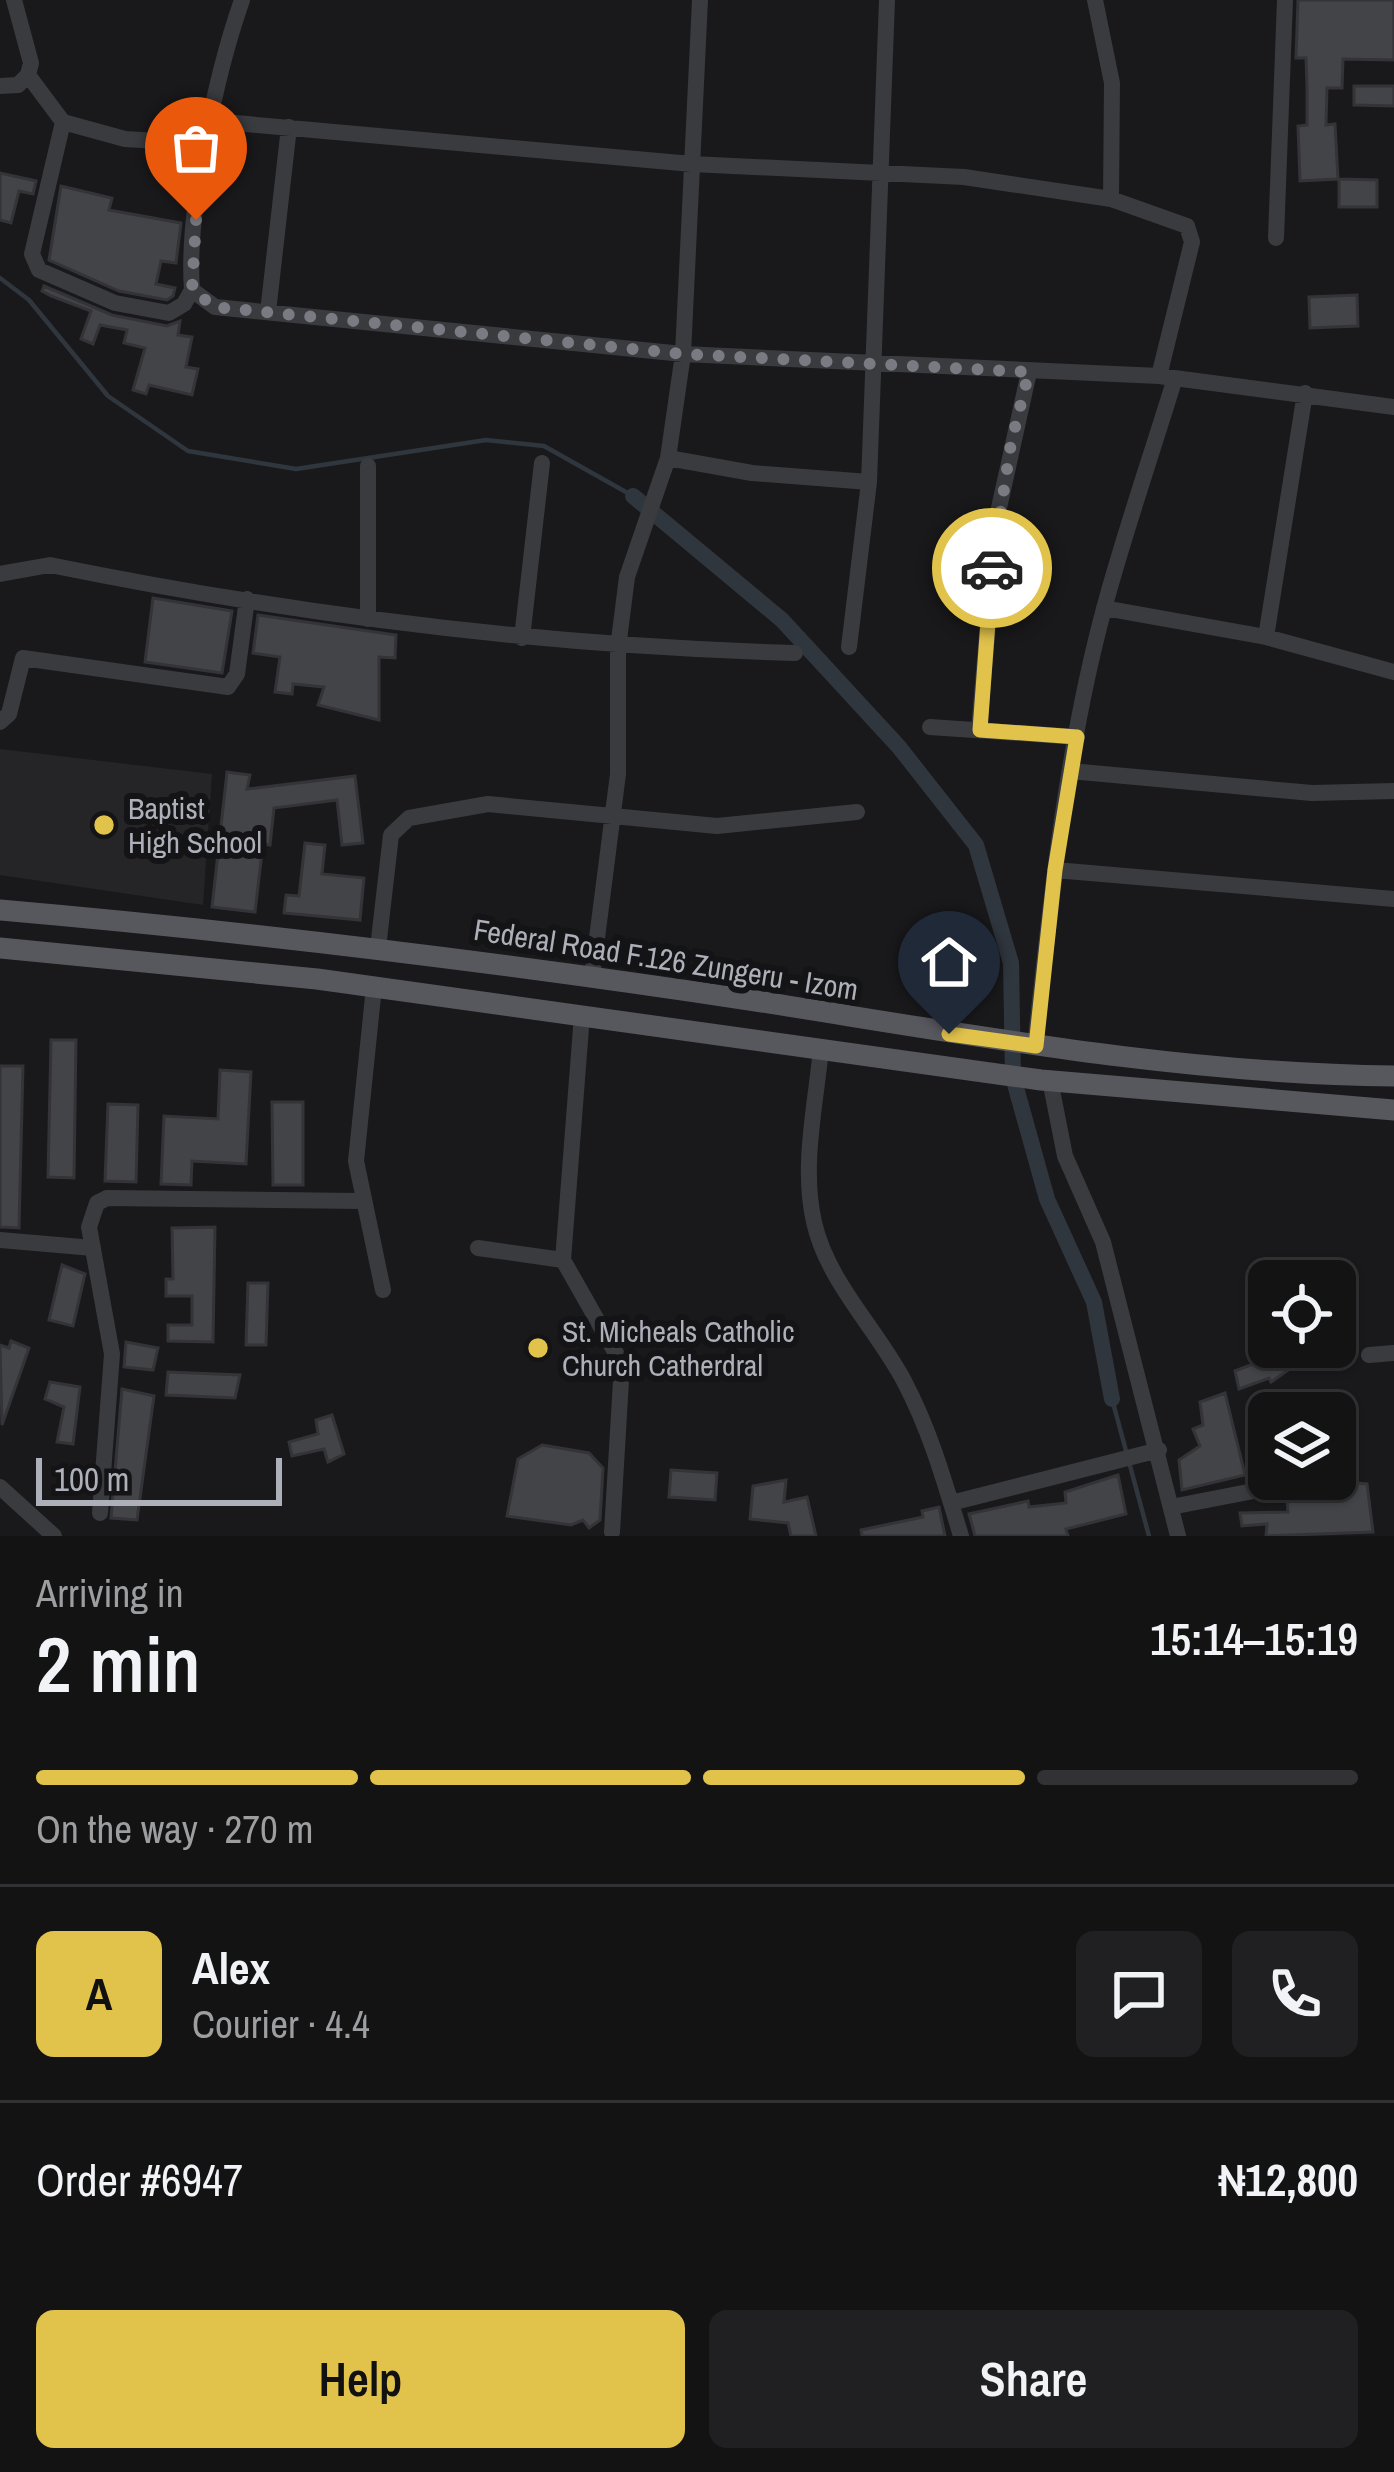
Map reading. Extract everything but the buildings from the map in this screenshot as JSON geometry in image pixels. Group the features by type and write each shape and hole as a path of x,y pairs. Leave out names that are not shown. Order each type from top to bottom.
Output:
{"main road":[{"name":"Federal Road F.126 Zungeru - Izom","path":"0,910 378,948 1032,1046 1247,1068 1394,1076"},
{"path":"0,947 164,960 1046,1080 1394,1110"},
{"path":"755,1039 760,1002"}],"street":[{"path":"0,86 18,85 31,63 14,0"},
{"path":"63,122 34,242 39,270 115,303 169,313 184,304 192,290 190,259 213,122 242,0"},
{"path":"592,977 614,814 618,648 640,528 668,458 683,354 700,0"},
{"path":"849,647 869,482 887,0"},
{"path":"1095,0 1112,83 1112,199"},
{"path":"1276,238 1285,0"},
{"path":"28,75 63,122 125,139 209,144"},
{"path":"213,122 692,164 879,172 1040,186 1112,199 1187,226 1192,242 1167,377 1104,608 1070,771 1032,1046"},
{"path":"268,312 289,127"},
{"path":"192,290 215,307 683,354 1167,377 1394,407"},
{"path":"980,730 997,517 1029,372"},
{"path":"1266,637 1305,393"},
{"path":"668,458 752,473 869,482"},
{"path":"522,638 542,463"},
{"path":"368,466 368,619"},
{"path":"0,574 50,565 368,619 522,638 618,648 795,653"},
{"path":"0,722 10,714 23,658 228,687 237,674 247,599"},
{"path":"1104,608 1266,637 1394,672"},
{"path":"930,727 1077,737"},
{"path":"1070,771 1312,793 1394,790"},
{"path":"378,948 391,835 398,824 488,804 745,826 857,812"},
{"path":"1055,870 1394,899"},
{"path":"374,987 356,1161 383,1290"},
{"path":"582,1015 562,1260 620,1354 611,1532"},
{"path":"821,1048 809,1171 814,1222 830,1264 904,1380 961,1536"},
{"path":"1046,1080 1065,1156 1103,1242 1150,1452 1178,1536"},
{"path":"100,1513 112,1354 90,1214 107,1198 361,1201"},
{"path":"0,1240 93,1248"},
{"path":"478,1248 562,1260"},
{"path":"1370,1355 1394,1352"},
{"path":"951,1503 1150,1452"},
{"path":"0,1487 54,1536"},
{"path":"1171,1507 1248,1492"}],"shaded area":[{"name":"Baptist High School","path":"0,749 212,774 203,905 0,875"}],"waterway":[{"path":"0,278 29,300 108,396 188,451 296,469 486,440 544,446 633,496"},
{"path":"633,496 782,620 899,747 976,845 1011,963 1013,1077 1047,1199 1094,1302 1112,1399"},
{"path":"1112,1399 1149,1536"}],"way so far":[{"path":"196,220 190,259 192,290 215,307 683,354 1029,372 997,517 992,568"}],"place":[{"name":"Baptist High School","path":"104,825"},
{"name":"St. Micheals Catholic Church Catherdral","path":"538,1348"}],"route":[{"path":"949,1034 1036,1046 1055,870 1077,737 980,730 992,568"}]}
